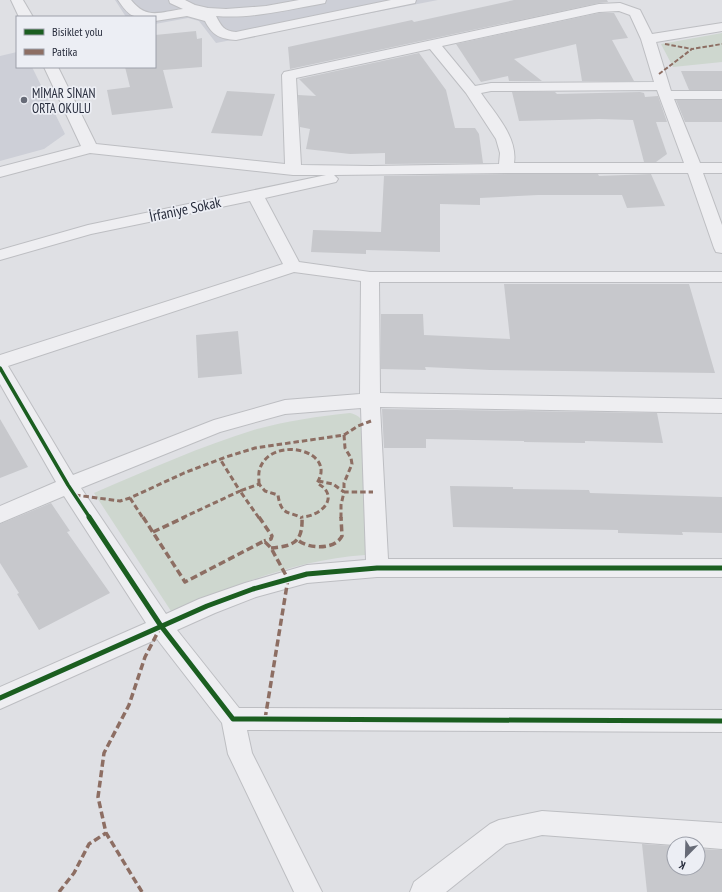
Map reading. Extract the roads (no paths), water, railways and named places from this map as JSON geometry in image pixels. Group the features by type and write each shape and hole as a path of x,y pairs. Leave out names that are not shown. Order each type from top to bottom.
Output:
{"street":[{"path":"17,0 25,16"},
{"path":"124,0 133,12 139,16"},
{"path":"175,0 183,6 202,11 234,13 320,0"},
{"path":"156,18 188,12 198,16 210,17 216,29 220,33 226,36 236,36 410,0"},
{"path":"293,170 289,75 598,8 620,7 635,13 648,39 664,91 694,168 722,248"},
{"path":"648,39 722,27"},
{"path":"433,43 472,91 504,139 508,153 506,168"},
{"path":"51,68 90,148"},
{"path":"472,91 491,87 664,91 722,95"},
{"path":"0,172 90,148 293,170 371,171 506,168 722,168"},
{"name":"İrfaniye Sokak","path":"0,255 88,230 254,194 371,171"},
{"path":"254,194 293,267"},
{"path":"0,362 293,267 370,277 722,277"},
{"path":"370,277 370,400 377,568"},
{"path":"0,368 68,485 161,626 233,719 240,754 308,892"},
{"path":"0,515 68,485 214,427 285,408 370,400 722,406"},
{"path":"0,698 207,606 260,587 307,574 377,568 722,568"},
{"path":"233,719 722,721"},
{"path":"424,892 499,833 542,823 722,836"}],"place":[{"name":"MİMAR SİNAN ORTA OKULU","path":"24,100"}]}
